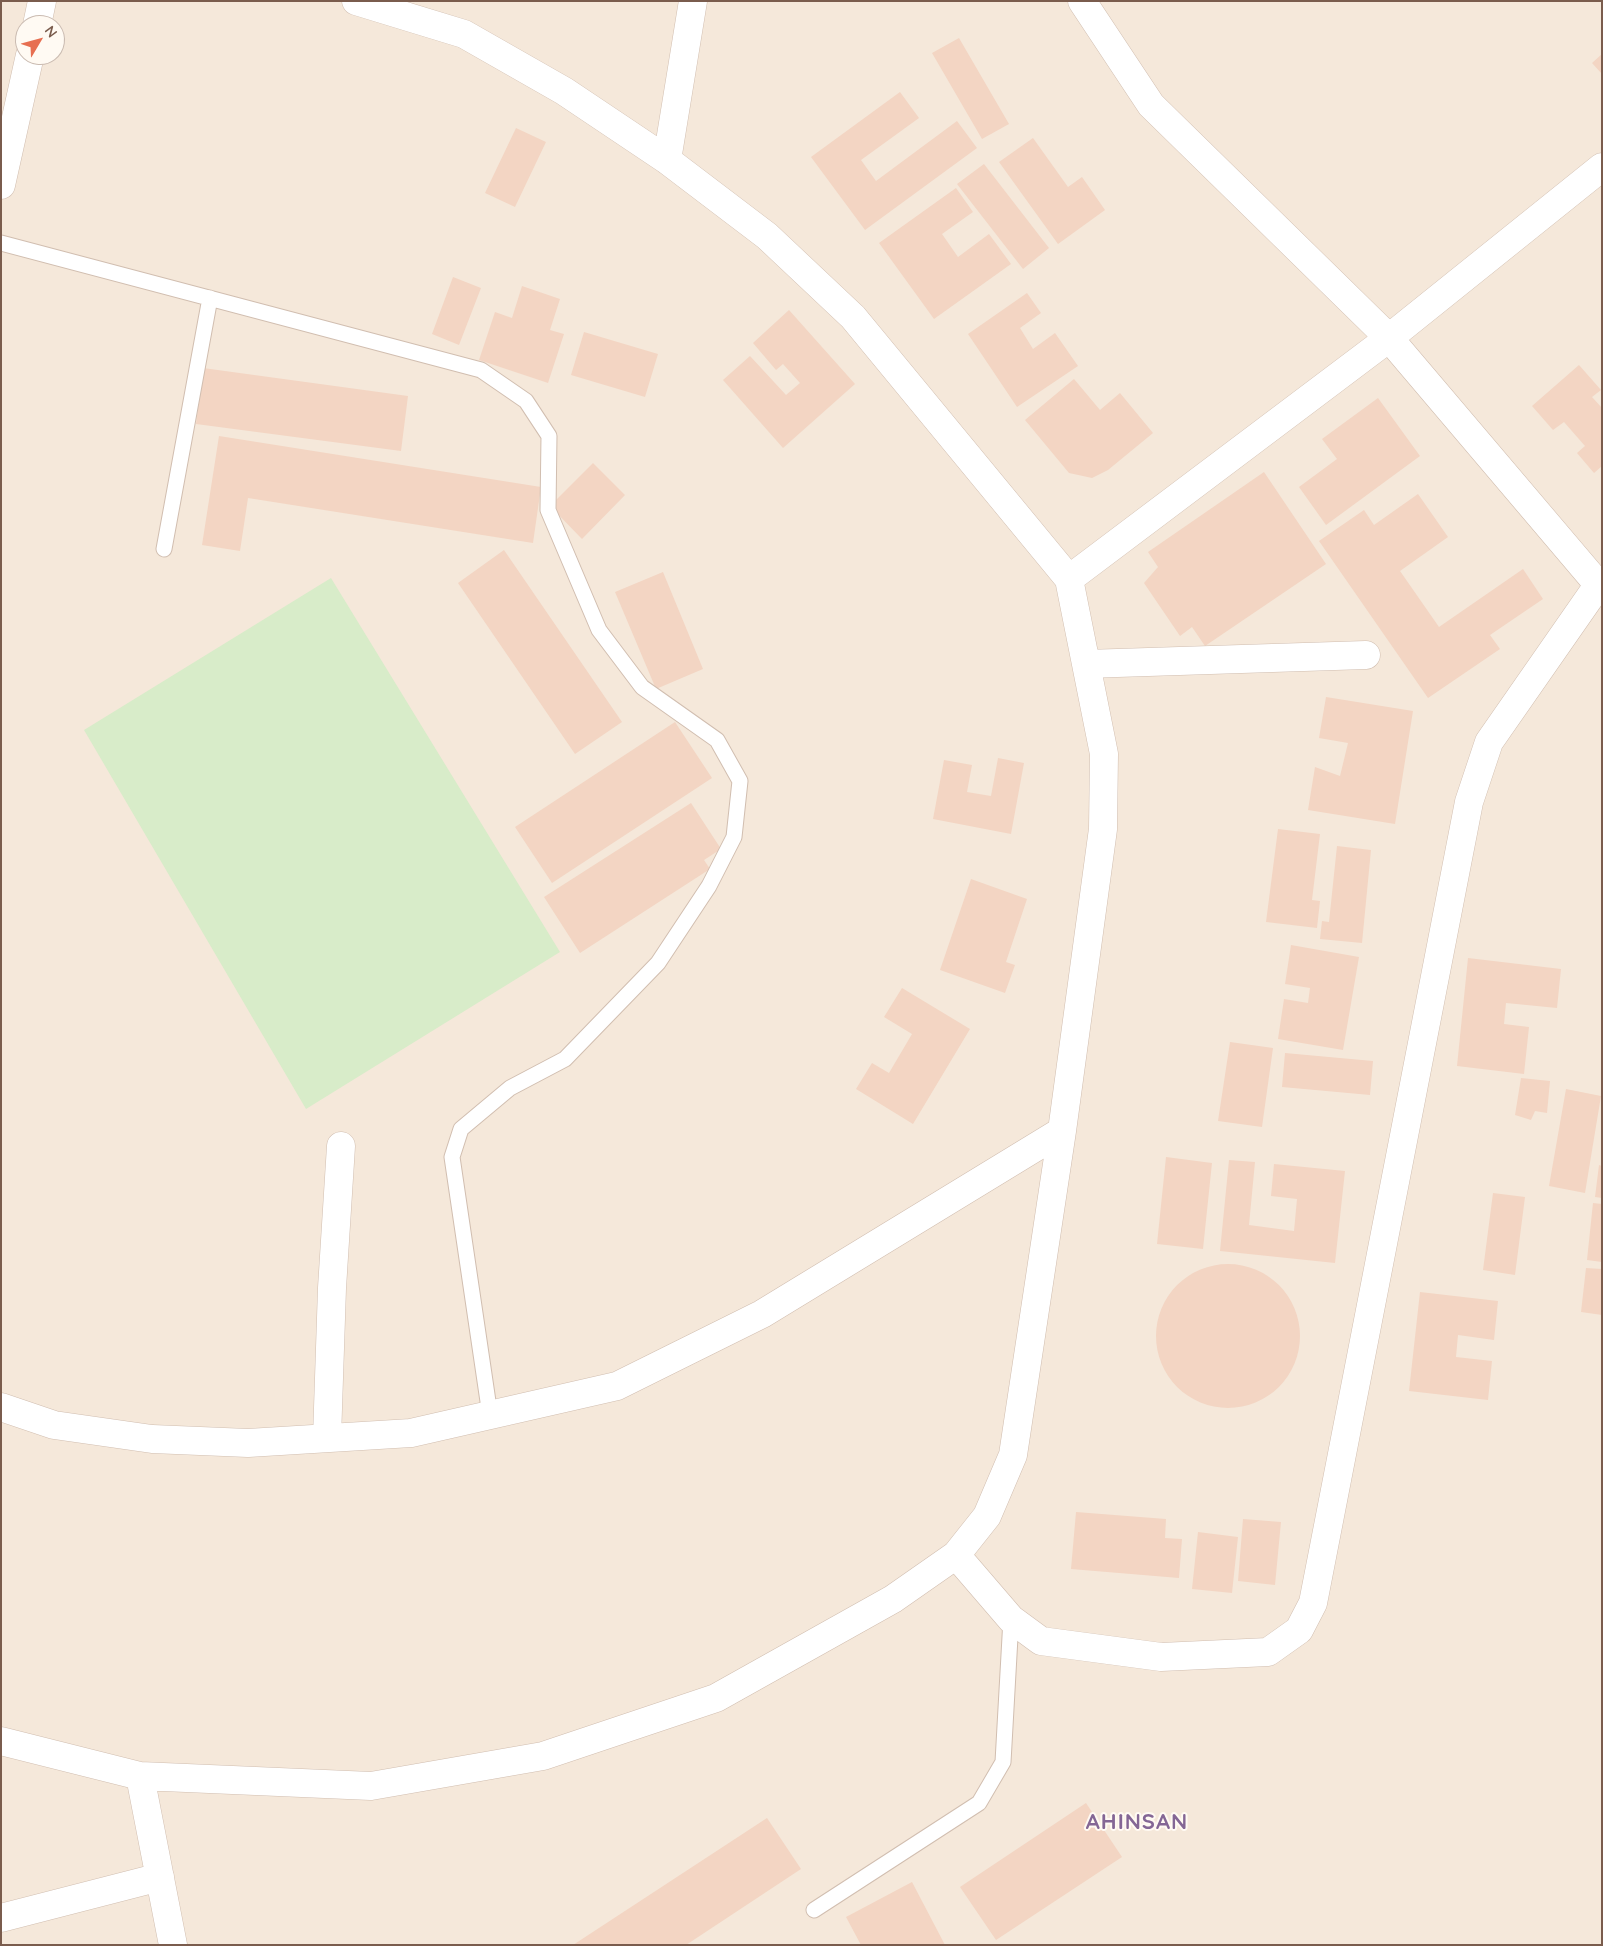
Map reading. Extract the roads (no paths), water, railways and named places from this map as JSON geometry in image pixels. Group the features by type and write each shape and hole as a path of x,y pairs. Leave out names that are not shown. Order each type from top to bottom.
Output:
{"street":[{"path":"39,15 42,1"},
{"path":"1,1742 140,1776 371,1786 543,1756 716,1698 893,1599 956,1555 987,1516 1014,1455 1104,829 1104,754 1069,579 852,317 767,236 667,160 564,91 464,34 356,1"},
{"path":"667,160 693,1"},
{"path":"956,1555 1011,1619 1041,1641 1161,1657 1268,1652 1299,1630 1313,1603 1469,802 1490,742 1600,586 1389,338 1151,105 1082,1"},
{"path":"1,185 28,65"},
{"path":"1069,579 1389,338 1602,167"},
{"path":"1086,664 1366,655"},
{"path":"1,1407 54,1424 152,1439 248,1443 411,1433 617,1386 762,1314 1062,1131"},
{"path":"327,1438 332,1288 341,1146"},
{"path":"140,1776 173,1945"},
{"path":"1,1918 160,1877"}],"lane":[{"path":"1,243 481,370 526,401 549,436 548,510 599,630 642,687 717,740 740,781 734,837 709,886 658,963 565,1059 510,1088 461,1129 452,1157 490,1415"},
{"path":"164,550 210,298"},
{"path":"814,1910 979,1803 1003,1762 1011,1619"}],"district":[{"name":"AHINSAN","path":"1137,1822"}]}
